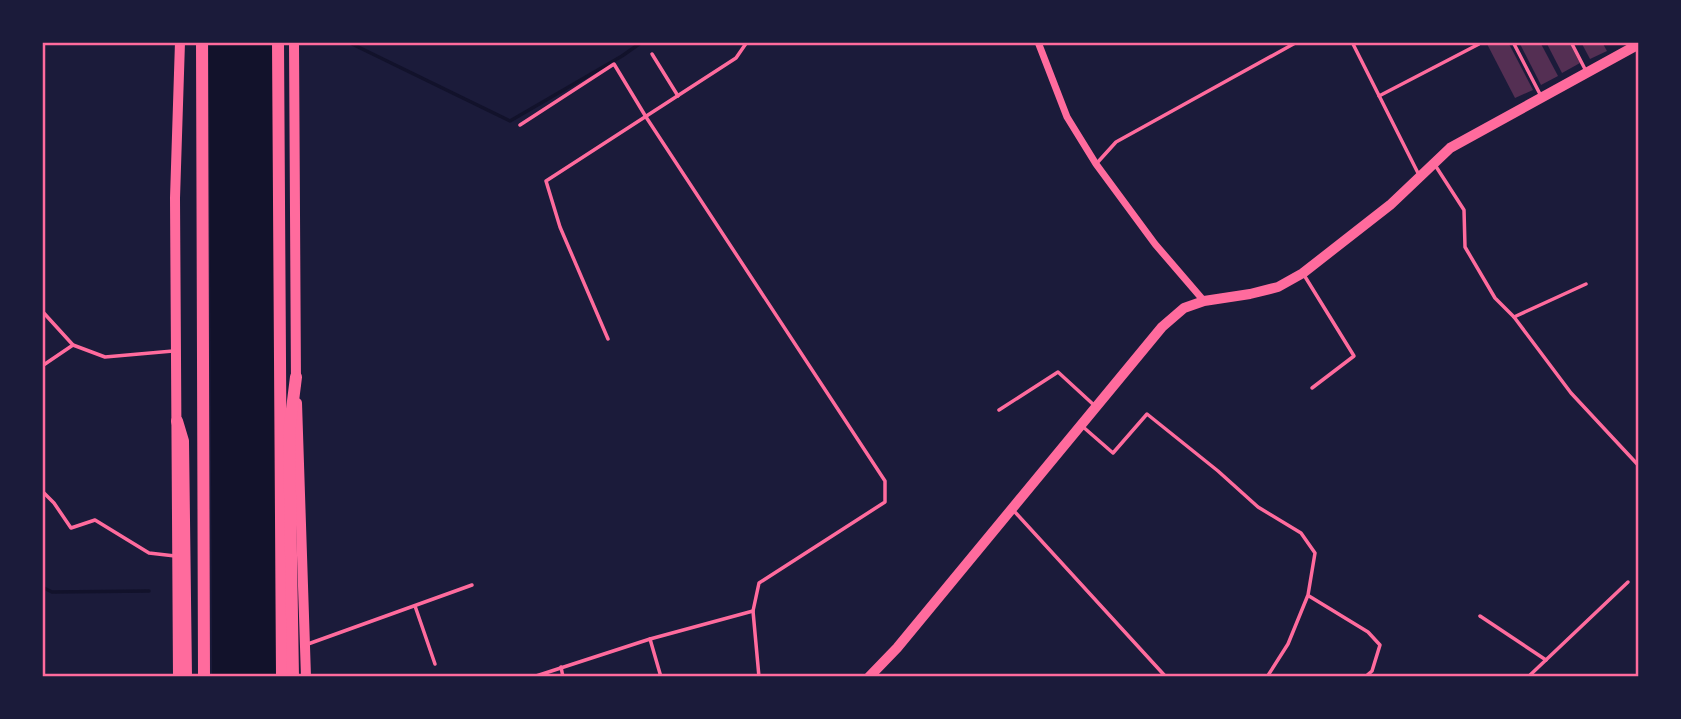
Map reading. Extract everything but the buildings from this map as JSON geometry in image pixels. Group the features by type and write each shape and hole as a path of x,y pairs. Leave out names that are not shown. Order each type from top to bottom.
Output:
{"highway":[{"path":"202,42 204,677"},
{"path":"278,42 282,677"},
{"path":"293,672 289,433 296,377"},
{"path":"177,421 183,442 186,677"}],"main road":[{"path":"178,677 175,198 180,42"},
{"path":"294,42 296,377 306,677"}],"street":[{"path":"1038,42 1067,117 1096,164 1155,244 1205,301"},
{"path":"869,677 897,648 1162,327 1184,308 1205,301 1278,287 1303,273 1390,205 1450,148 1638,43"}],"lane":[{"path":"608,339 560,227 546,181 736,58 747,42"},
{"path":"1096,164 1116,142 1297,42"},
{"path":"1352,42 1420,177"},
{"path":"1513,42 1542,98"},
{"path":"1571,42 1587,73"},
{"path":"1379,96 1479,44"},
{"path":"652,54 678,96"},
{"path":"520,125 614,64 885,481 886,502 759,583 753,611 760,677"},
{"path":"1434,163 1464,210 1465,247 1494,298 1514,317 1571,393 1639,466"},
{"path":"1303,273 1354,356 1312,388"},
{"path":"1514,317 1586,284"},
{"path":"42,311 73,345 105,357 176,351"},
{"path":"42,366 73,345"},
{"path":"999,410 1058,372 1096,407"},
{"path":"1081,424 1113,453 1147,414 1258,507 1301,533 1315,553 1308,595 1288,644 1268,677"},
{"path":"42,491 71,528 95,520 149,553 177,556"},
{"path":"1012,508 1166,677"},
{"path":"1528,677 1628,582"},
{"path":"306,644 472,584"},
{"path":"1308,595 1368,632 1381,645 1372,671 1365,677"},
{"path":"415,605 435,664"},
{"path":"533,677 650,639 753,611"},
{"path":"1480,616 1546,660"},
{"path":"650,639 661,677"},
{"path":"561,667 563,677"}],"shaded area":[{"path":"209,42 273,42 276,677 212,677"}],"waterway":[{"path":"348,42 510,121 642,42"},
{"path":"42,587 52,592 149,591"}]}
